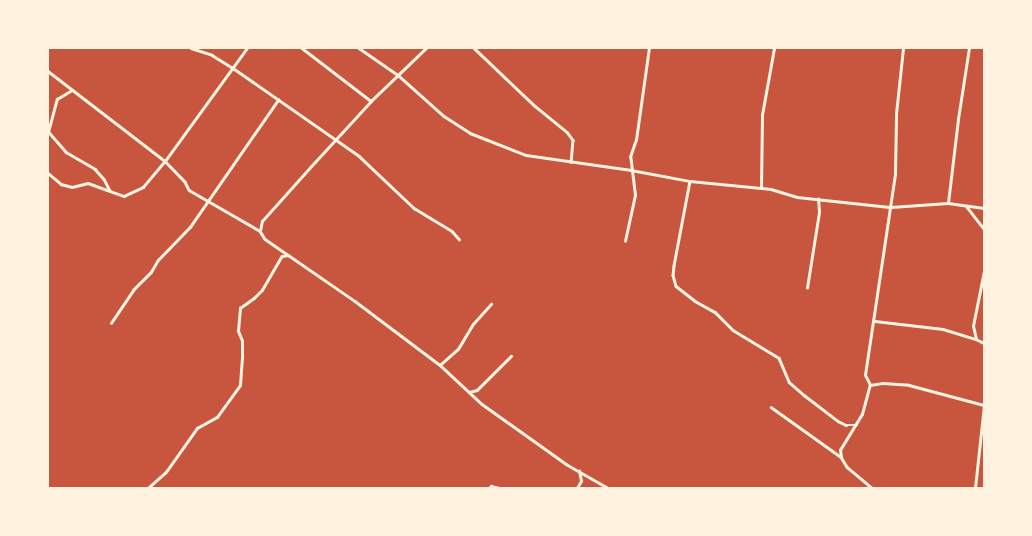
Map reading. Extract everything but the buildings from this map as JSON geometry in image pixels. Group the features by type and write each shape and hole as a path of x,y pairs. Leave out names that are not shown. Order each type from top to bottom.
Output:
{"street":[{"path":"191,48 212,55 233,68 359,156 414,208 452,231 459,239"},
{"path":"48,173 61,184 72,187 88,183 124,196 143,187 165,161 247,48"},
{"path":"302,48 371,102"},
{"path":"359,48 398,75 444,116 470,132 526,155 631,170 690,181 760,187 797,197 891,207 948,203 984,208"},
{"path":"260,231 262,220 371,102 426,48"},
{"path":"474,48 570,136 573,140 571,162"},
{"path":"625,240 635,195 630,157 636,140 649,48"},
{"path":"760,187 762,115 774,48"},
{"path":"840,457 840,450 857,425 870,385 865,375 875,321 895,174 896,114 903,48"},
{"path":"948,203 969,48"},
{"path":"48,71 165,161 190,190 260,231 265,239 440,365 469,392 538,444 608,488"},
{"path":"72,90 57,99 51,113 48,132 66,152 96,169 110,191"},
{"path":"111,323 133,290 151,272 158,260 170,249 174,242 190,227 278,100"},
{"path":"690,181 673,275 676,286 695,301 715,312 733,330 779,358 790,382 804,395 846,425 857,425"},
{"path":"808,288 819,212 818,199"},
{"path":"967,206 984,229"},
{"path":"148,488 166,472 197,428 217,417 240,385 242,341 238,331 240,308 262,290 282,256 288,255"},
{"path":"976,339 973,326 984,271"},
{"path":"440,365 458,348 473,324 492,304"},
{"path":"875,321 943,329 984,343"},
{"path":"469,392 477,390 511,356"},
{"path":"870,385 883,383 909,385 984,405 975,488"},
{"path":"771,407 840,457 847,466 872,488"},
{"path":"577,488 581,481 579,471"},
{"path":"489,488 491,486 500,488"}]}
